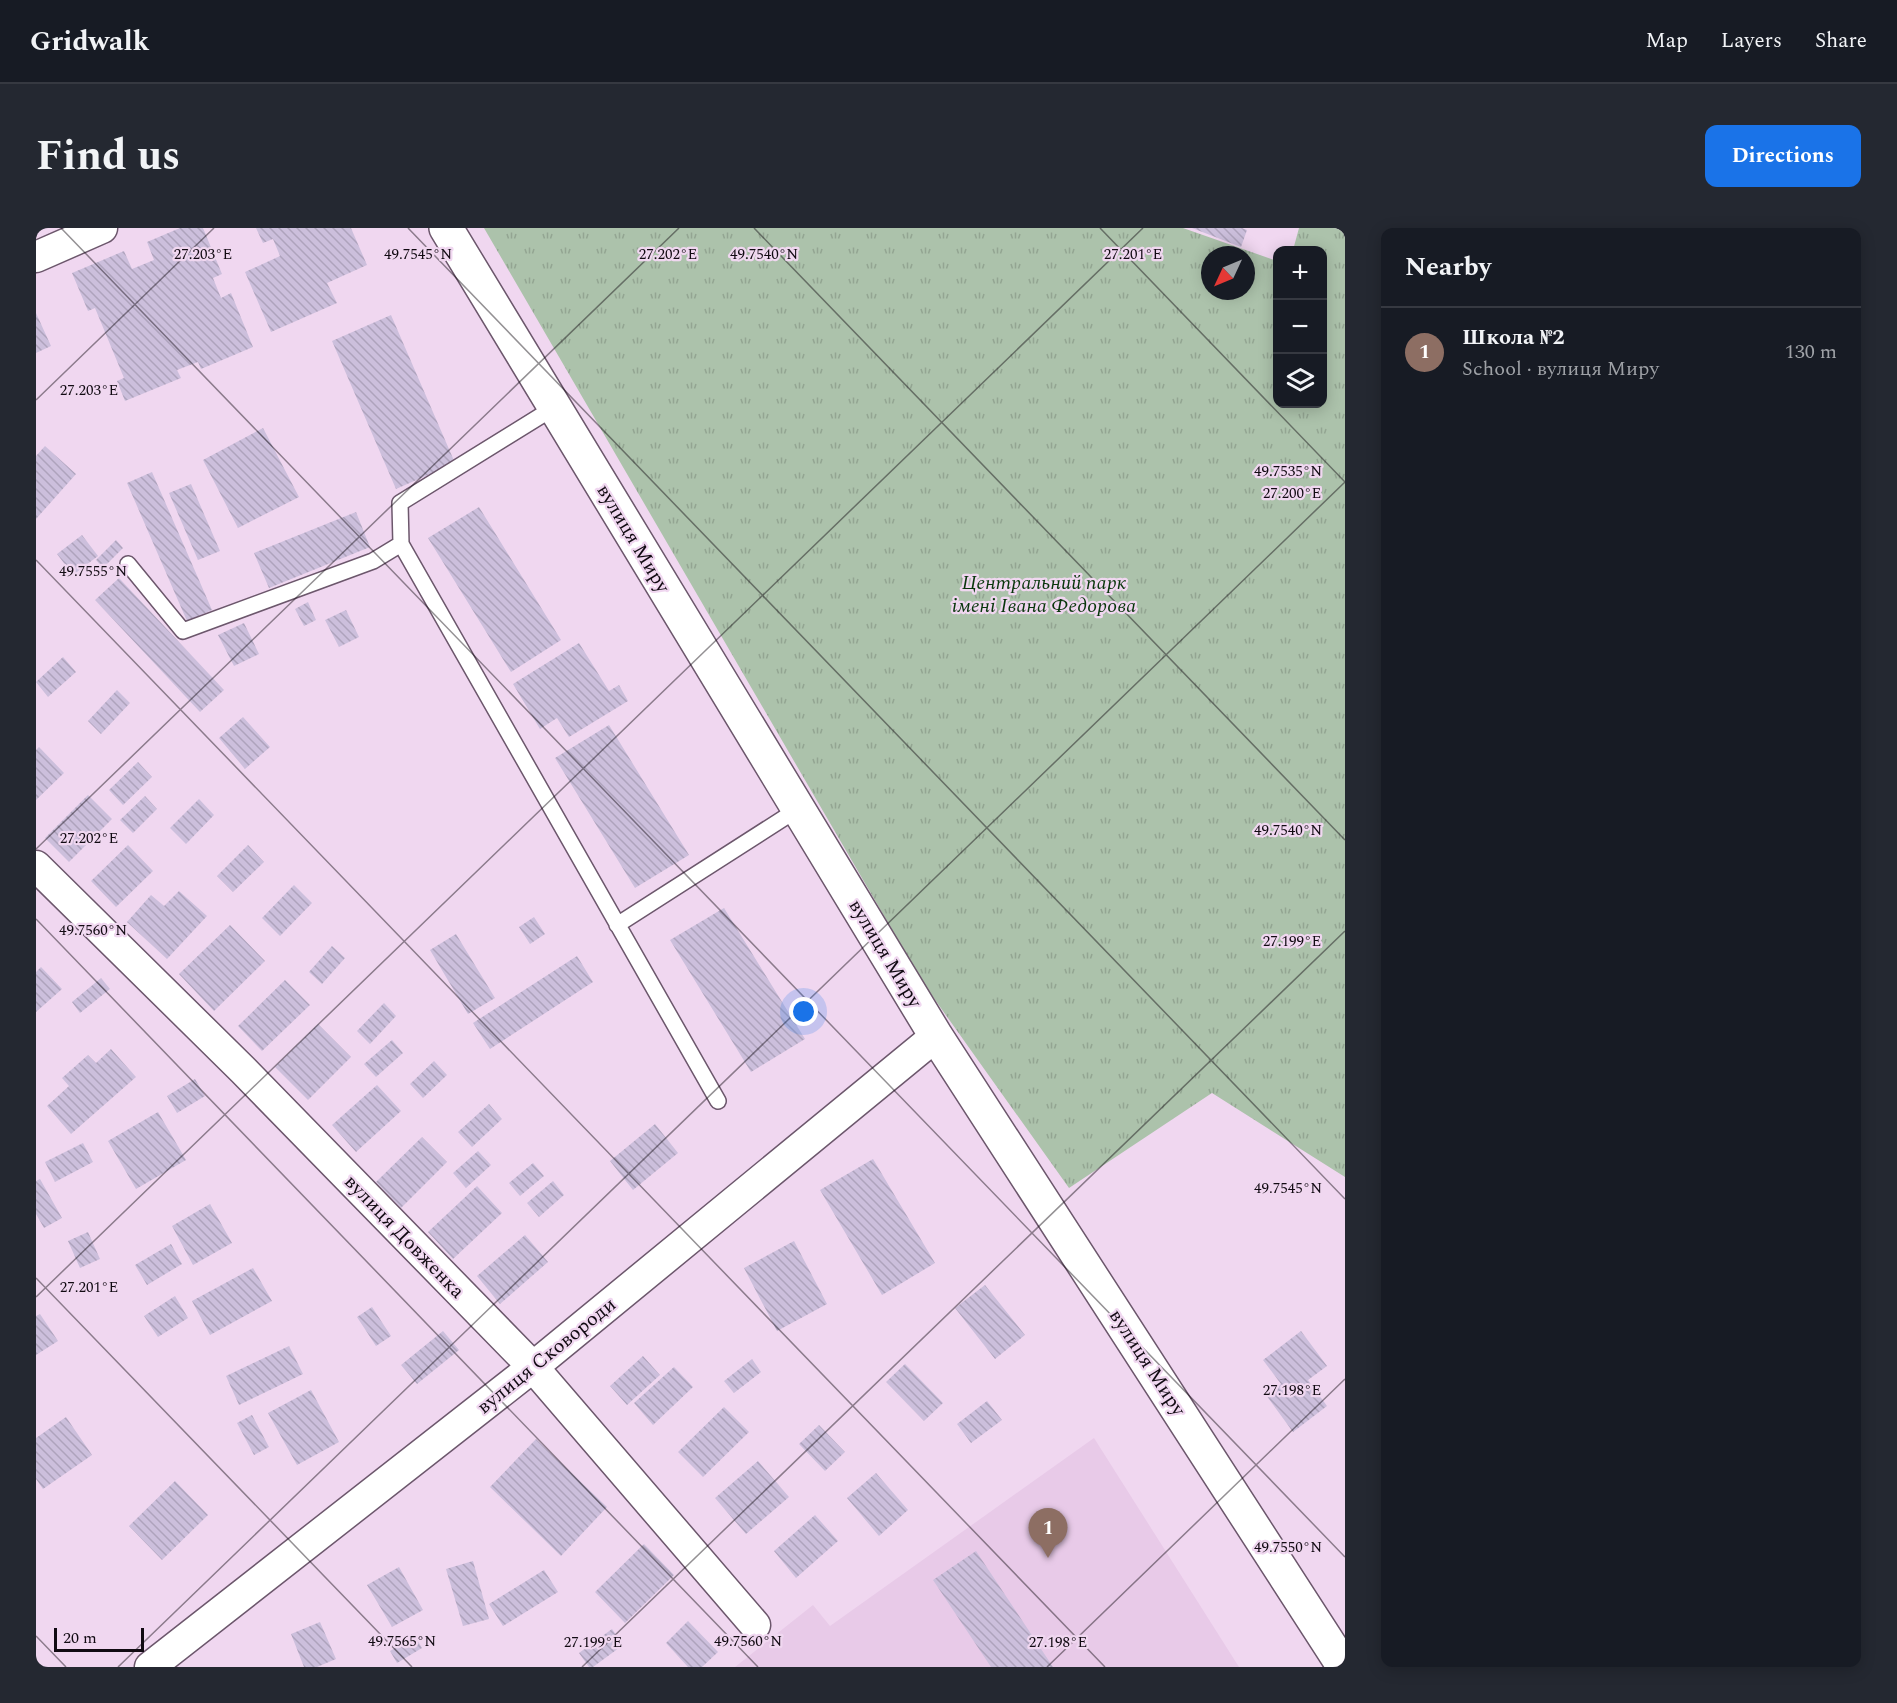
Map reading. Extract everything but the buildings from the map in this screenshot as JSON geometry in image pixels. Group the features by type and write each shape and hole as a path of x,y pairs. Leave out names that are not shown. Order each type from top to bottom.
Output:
{"main road":[{"name":"вулиця Миру","path":"447,228 936,1036 1344,1667"}],"street":[{"path":"36,257 102,228"},
{"name":"вулиця Довженка","path":"36,866 243,1070 533,1367 755,1625"},
{"name":"вулиця Сковороди","path":"150,1667 533,1367 936,1036"}],"lane":[{"path":"555,407 400,503 400,544 718,1101"},
{"path":"128,564 183,631 373,561 400,544"},
{"path":"617,925 798,809"}],"shaded area":[{"path":"1094,1438 1239,1667 735,1667 813,1605 830,1626"}],"green space":[{"name":"Центральний парк імені Івана Федорова","path":"484,228 1183,228 1234,246 1201,246 1201,300 1255,300 1255,253 1273,260 1273,408 1327,408 1327,246 1294,246 1299,228 1345,228 1345,1177 1212,1093 1069,1188 923,983"}],"place":[{"name":"Школа №2","path":"1048,1558"}]}
